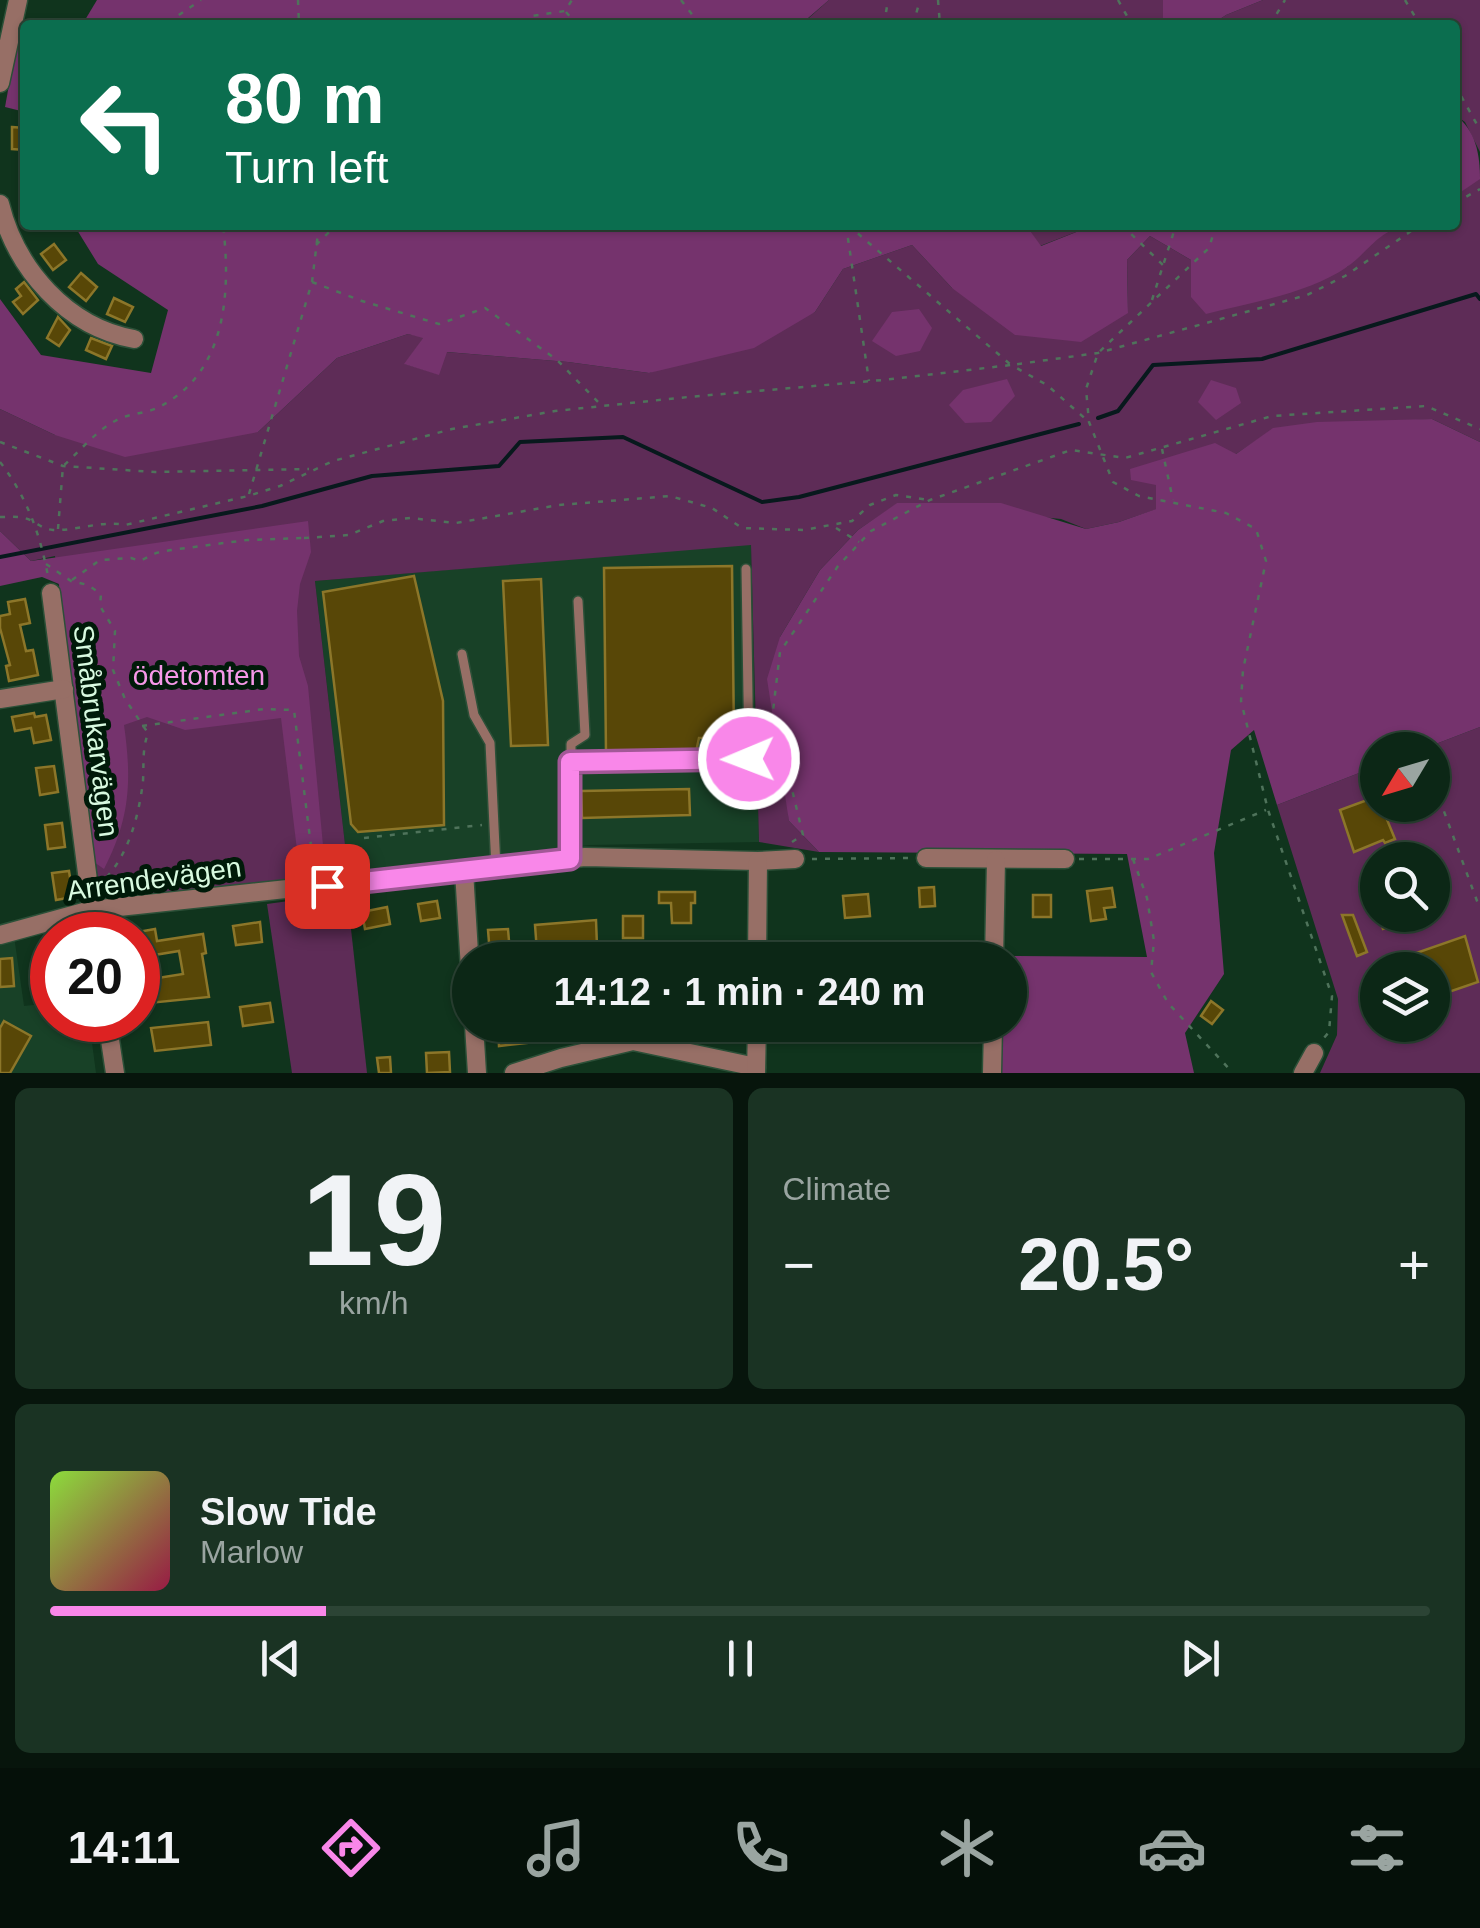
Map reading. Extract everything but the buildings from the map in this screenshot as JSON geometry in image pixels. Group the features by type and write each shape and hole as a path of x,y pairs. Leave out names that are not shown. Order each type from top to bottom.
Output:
{"street":[{"path":"0,83 18,0"},
{"path":"0,204 7,231 35,277 70,312 107,334 134,339"},
{"name":"Småbrukarvägen","path":"51,593 91,910"},
{"path":"0,699 64,689"},
{"name":"Arrendevägen","path":"0,934 91,910 570,859 758,862 793,851"},
{"path":"926,858 1065,859"},
{"path":"994,942 996,860"},
{"path":"757,942 758,862"},
{"path":"464,871 468,942"},
{"path":"514,1073 633,1041 756,1070 757,1042"},
{"path":"110,1042 115,1073"},
{"path":"475,1042 477,1073"},
{"path":"992,1073 993,1042"},
{"path":"1303,1073 1314,1053"}],"lane":[{"path":"570,762 749,759 746,570"},
{"path":"570,859 571,744 585,735 578,602"},
{"path":"462,654 474,715 490,743 496,868"}],"path":[{"path":"173,20 201,0"},
{"path":"529,20 532,16 565,11 572,0"},
{"path":"680,0 696,20"},
{"path":"565,11 573,20"},
{"path":"1460,93 1480,130"},
{"path":"58,530 63,466 115,420 160,407 194,380 219,340 229,268 225,230"},
{"path":"248,496 312,282 318,230"},
{"path":"316,245 331,230"},
{"path":"850,230 869,381"},
{"path":"855,230 1011,365 1047,385 1089,422"},
{"path":"1127,230 1163,265"},
{"path":"1151,304 1174,230"},
{"path":"1214,230 1209,248 1098,353 1086,389 1089,422 1114,482 1139,496 1226,513 1256,529 1266,561 1243,670 1242,700 1268,810 1332,996 1329,1032 1314,1053"},
{"path":"0,442 63,466 156,472 313,468 452,428 602,406 869,381 1098,353 1308,295 1345,276 1413,230"},
{"path":"312,282 439,324 485,308 557,360 602,406"},
{"path":"926,858 793,851 803,834 773,711 780,652 838,566 872,531 930,500 1071,450 1125,458 1272,416 1426,406 1480,428"},
{"path":"1162,448 1174,503"},
{"path":"0,462 24,496 46,564 71,581 102,594 100,606 115,631 113,670 140,726 148,733 143,779 128,846 110,876 102,881 87,880"},
{"path":"0,517 19,516 41,528 58,530 112,522 125,525 248,496 280,486 313,468"},
{"path":"71,581 100,560 140,561 156,552 248,540 349,535 383,521 410,518 456,523 559,505 670,496 712,508 742,528 804,530 852,521 870,504 896,495 930,500"},
{"path":"833,527 860,543"},
{"path":"304,538 310,538"},
{"path":"140,726 264,709 294,710 312,854"},
{"path":"1065,859 1148,859 1268,810"},
{"path":"1448,822 1480,909"},
{"path":"364,838 494,824"},
{"path":"1133,859 1147,898 1154,941 1151,972 1168,1003 1233,1073"}],"shaded area":[{"path":"751,544 759,842 590,845 348,871 315,581"},
{"path":"14,936 24,1006 30,1005 30,1042 92,1042 96,1073 0,1073 0,938"}],"green space":[{"path":"97,0 829,0 806,20 85,20"},
{"path":"829,0 1163,0 1163,20 807,20"},
{"path":"1163,0 1263,0 1218,20 1163,20"},
{"path":"1263,0 1480,0 1480,152 1460,118 1460,20 1218,20"},
{"path":"20,34 20,111 5,107"},
{"path":"1460,119 1475,144 1480,179 1460,193"},
{"name":"ödetomten","path":"1480,177 1480,442 1432,419 1273,429 1236,454 1157,485 1157,509 1119,522 1086,529 1061,519 898,503 858,530 820,570 780,637 789,821 819,852 759,842 751,545 315,581 348,871 224,896 102,909 55,556 31,561 0,531 0,409 55,435 258,432 337,358 408,334 424,337 405,364 438,374 446,352 649,373 815,312 843,269 912,245 952,288 1128,313 1127,260 1150,236 1191,260 1191,297 1347,267 1389,230 1460,230 1460,192"},
{"path":"77,230 1030,230 1041,246 1081,230 1391,230 1347,267 1315,284 1206,314 1191,297 1191,260 1150,236 1127,260 1128,313 1081,342 1015,335 952,288 912,245 843,269 815,312 754,348 649,373 447,352 439,375 404,364 423,338 408,334 337,358 258,432 125,457 55,435 0,409 0,299 41,355 151,373 168,310 98,264"},
{"path":"1029,230 1081,230 1040,246"},
{"path":"919,309 932,328 920,351 896,356 872,341 892,312"},
{"path":"1007,379 1015,396 991,422 965,423 949,405 963,390"},
{"path":"1211,380 1236,388 1241,403 1216,420 1198,402"},
{"path":"1432,419 1480,442 1480,727 1450,738 1450,732 1360,732 1360,773 1277,805 1254,730 1231,750 1214,853 1224,974 1185,1033 1194,1073 1000,1073 1001,1042 1027,1042 1027,956 1147,957 1127,854 819,852 789,821 767,679 780,637 820,570 858,530 897,503 1001,503 1086,529 1156,509 1156,485 1131,480 1130,469 1215,443 1236,454 1273,428 1317,422"},
{"name":"ödetomten","path":"308,521 311,552 300,584 299,656 308,686 324,856 298,858 281,718 185,730 147,717 124,725 127,799 119,833 104,869 91,860 59,584 42,577 0,586 0,531 31,561"},
{"path":"1480,727 1480,1073 1320,1073 1337,1035 1338,999 1277,805 1360,773 1360,822 1450,822 1450,738"},
{"path":"347,893 367,1073 292,1073 267,904"}],"waterway":[{"path":"1098,418 1118,411 1153,365 1262,359 1476,294 1480,299"},
{"path":"0,557 262,506 372,476 499,466 520,442 623,437 762,502 799,497 1079,424"}],"route":[{"path":"327,886 570,859 570,762 749,759"}]}
